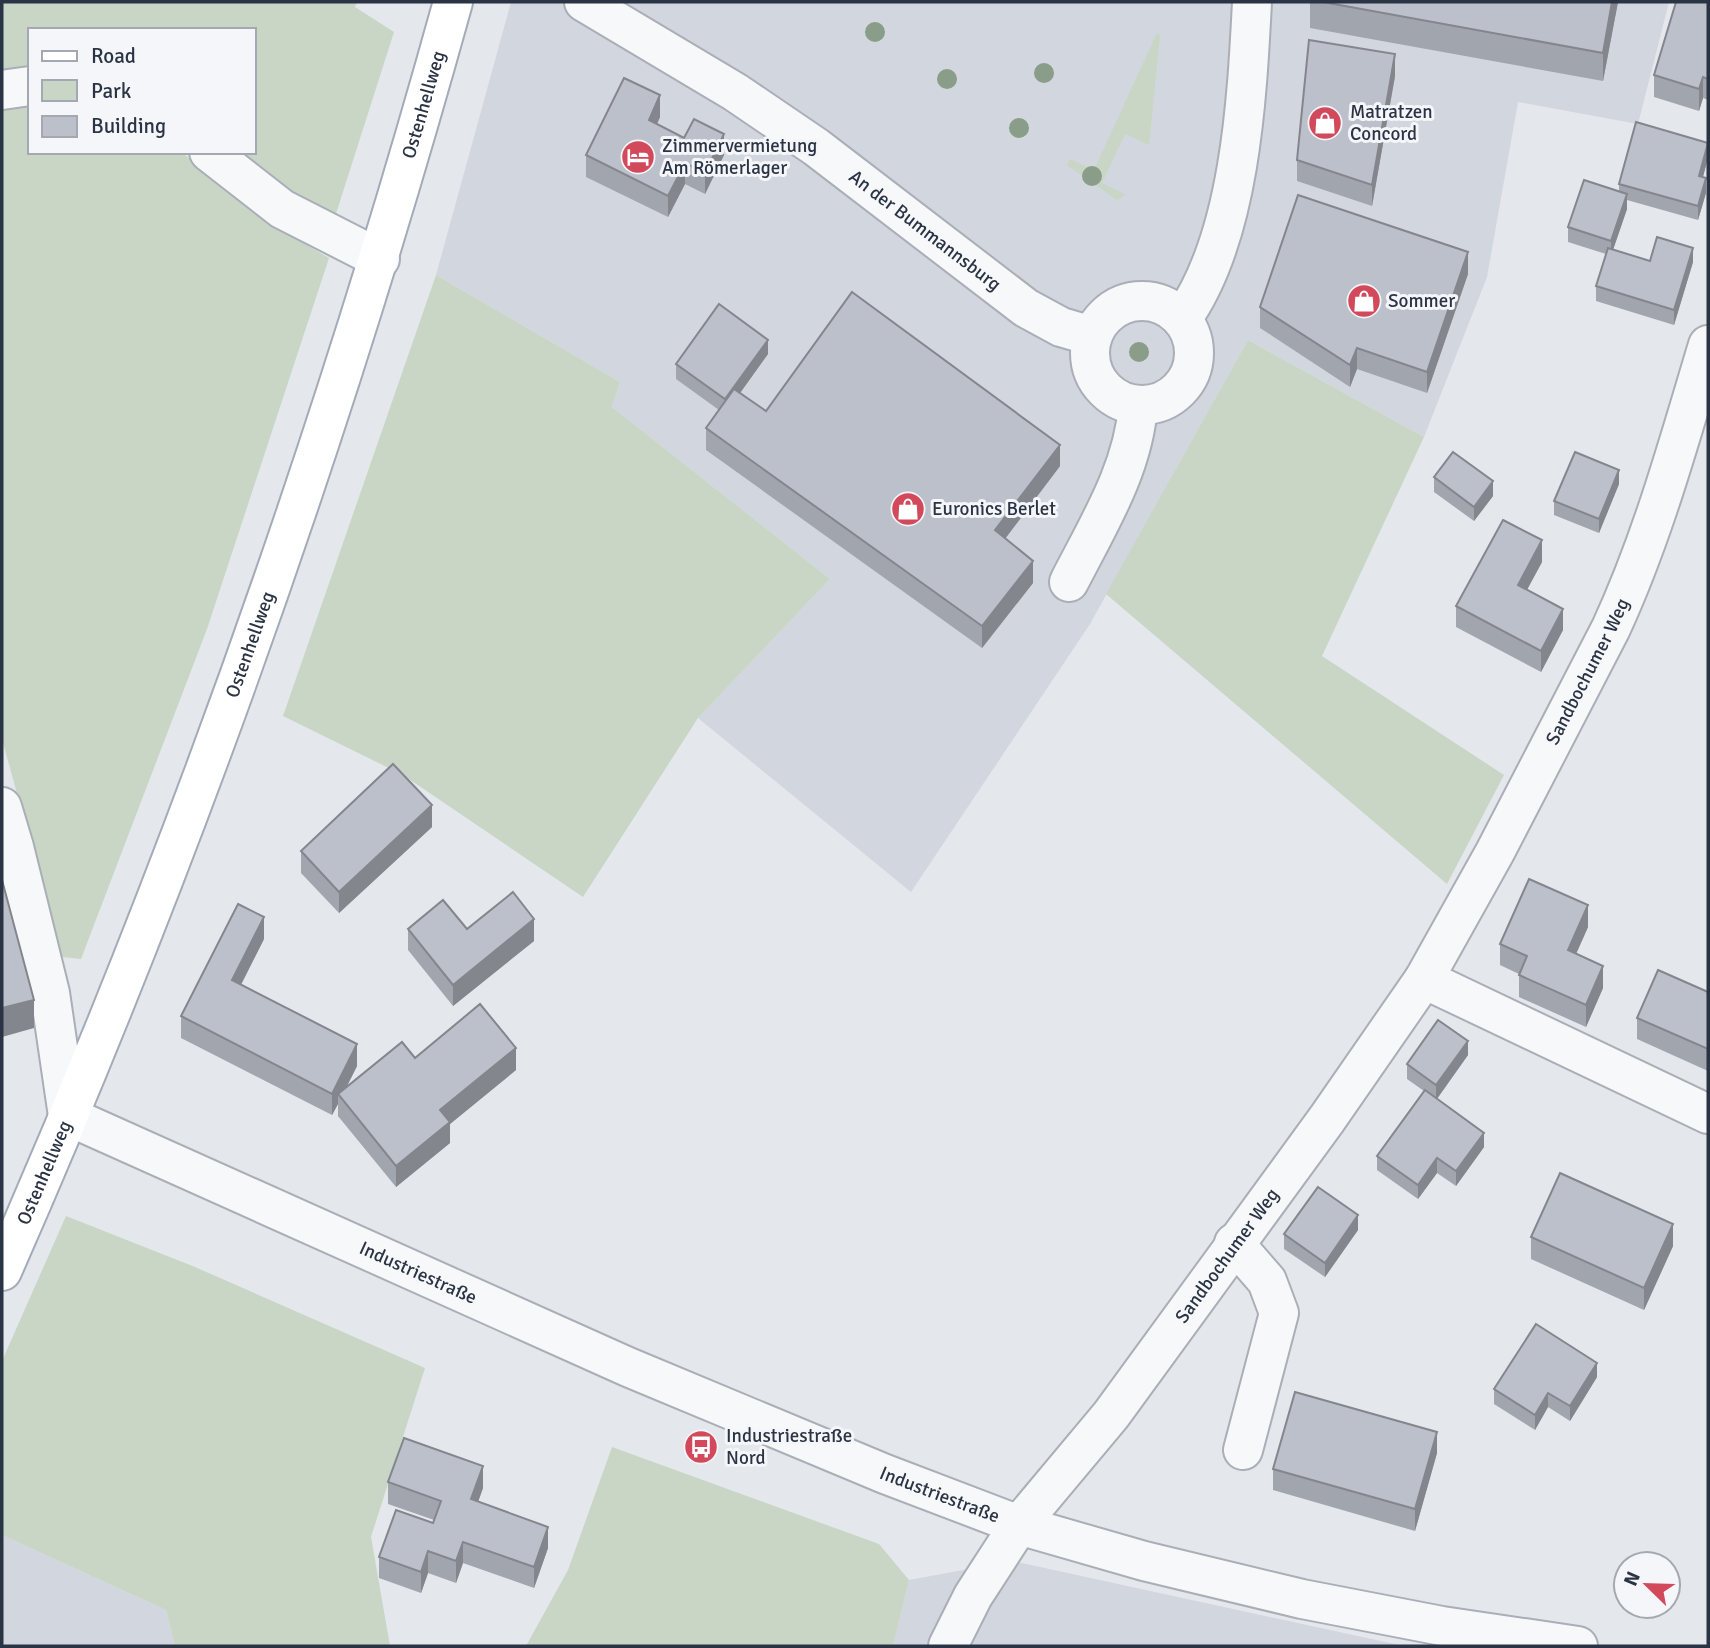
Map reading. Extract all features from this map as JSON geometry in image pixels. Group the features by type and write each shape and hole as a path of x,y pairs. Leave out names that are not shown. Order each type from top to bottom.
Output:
{"main road":[{"name":"Ostenhellweg","path":"2,1271 122,987 216,740 380,259 453,2"}],"street":[{"name":"An der Bummannsburg","path":"584,2 736,92 816,147 1026,308 1061,327 1093,336"},
{"path":"1182,319 1204,284 1221,241 1238,155 1252,2"},
{"path":"2,90 28,86"},
{"path":"212,154 282,209 380,259"},
{"path":"1145,301 1167,307 1182,319 1193,339 1194,359 1188,378 1176,394 1158,404 1138,406 1120,401 1104,390 1094,374 1089,355 1093,336 1104,317 1123,304 1145,301"},
{"name":"Sandbochumer Weg","path":"948,1646 973,1596 1019,1525 1111,1415 1326,1119 1424,978 1495,852 1629,590 1672,470 1708,345"},
{"path":"1069,582 1123,473 1132,449 1138,406"},
{"path":"2,807 15,847 50,993 68,1116"},
{"path":"1424,978 1708,1114"},
{"name":"Industriestraße","path":"68,1116 628,1367 885,1474 1019,1525 1144,1561 1302,1600 1442,1626 1578,1646"},
{"path":"1234,1243 1267,1281 1279,1313 1243,1450"}],"shaded area":[{"path":"511,2 1669,2 1638,124 1518,102 1487,277 1424,437 1248,340 1090,624 911,892 698,718 830,579 612,407 620,382 436,275"},
{"path":"2,1535 166,1610 175,1646 2,1646"},
{"path":"1012,1561 1404,1646 893,1646 909,1580"}],"green space":[{"path":"2,2 357,2 355,7 394,32 334,220 232,154 256,154 256,28 28,28 28,73 2,78"},
{"path":"1157,33 1160,36 1149,145 1125,134 1102,183 1126,195 1117,200 1067,165 1070,159 1094,170"},
{"path":"28,98 28,154 184,154 286,233 329,258 207,629 81,959 62,957 2,739 2,105"},
{"path":"436,275 620,382 612,407 830,579 698,718 583,897 403,775 283,716"},
{"path":"1248,340 1424,437 1322,656 1504,775 1447,884 1106,594"},
{"path":"66,1216 195,1267 425,1368 371,1537 390,1646 175,1646 166,1610 2,1535 2,1361"},
{"path":"612,1447 879,1544 909,1580 893,1646 526,1646 568,1570"}],"building":[{"path":"1323,2 1612,2 1603,53"},
{"path":"1676,2 1708,2 1708,79 1703,77 1699,89 1654,75"},
{"path":"1309,40 1395,54 1372,185 1297,160"},
{"name":"Zimmervermietung Am Römerlager","path":"624,78 660,95 649,120 684,138 694,119 724,134 705,173 685,163 668,196 586,155"},
{"path":"1636,122 1708,143 1699,176 1706,178 1698,206 1619,184"},
{"path":"1584,180 1627,194 1611,241 1568,227"},
{"name":"Sommer","path":"1298,195 1468,252 1427,372 1357,348 1350,365 1260,307"},
{"path":"1657,237 1693,248 1674,310 1596,286 1608,248 1650,261"},
{"name":"Euronics Berlet","path":"852,292 1060,445 995,530 1033,561 982,626 706,428 734,389 766,411"},
{"path":"719,304 768,340 725,399 676,364"},
{"path":"1453,452 1493,481 1474,507 1434,477"},
{"path":"1575,452 1619,470 1599,519 1554,501"},
{"path":"1503,520 1542,540 1518,585 1563,609 1541,651 1456,606"},
{"path":"393,764 432,805 339,892 301,851"},
{"path":"1529,879 1588,905 1568,950 1603,966 1586,1005 1519,975 1527,956 1500,944"},
{"path":"2,880 34,1000 2,1008"},
{"path":"513,892 534,919 453,985 408,929 443,900 467,929"},
{"path":"238,904 264,917 232,980 357,1044 332,1094 181,1016"},
{"path":"1658,970 1708,992 1708,1049 1637,1018"},
{"path":"480,1004 516,1048 440,1110 450,1122 396,1166 338,1094 402,1042 415,1058"},
{"path":"1438,1020 1468,1041 1436,1085 1407,1064"},
{"path":"1425,1090 1484,1133 1456,1171 1437,1158 1418,1185 1377,1156"},
{"path":"1560,1173 1673,1224 1644,1288 1531,1237"},
{"path":"1318,1187 1358,1215 1325,1263 1284,1234"},
{"path":"1536,1324 1597,1363 1570,1406 1548,1393 1535,1415 1494,1389"},
{"path":"1295,1392 1437,1432 1415,1509 1273,1469"},
{"path":"404,1438 483,1466 471,1499 548,1527 534,1567 463,1542 456,1561 428,1551 421,1572 379,1557 396,1510 433,1523 441,1501 388,1482"}],"place":[{"name":"Matratzen Concord","path":"1325,123"},
{"name":"Zimmervermietung Am Römerlager","path":"638,157"},
{"name":"Sommer","path":"1364,301"},
{"name":"Euronics Berlet","path":"908,509"},
{"name":"Industriestraße Nord","path":"701,1447"}]}
